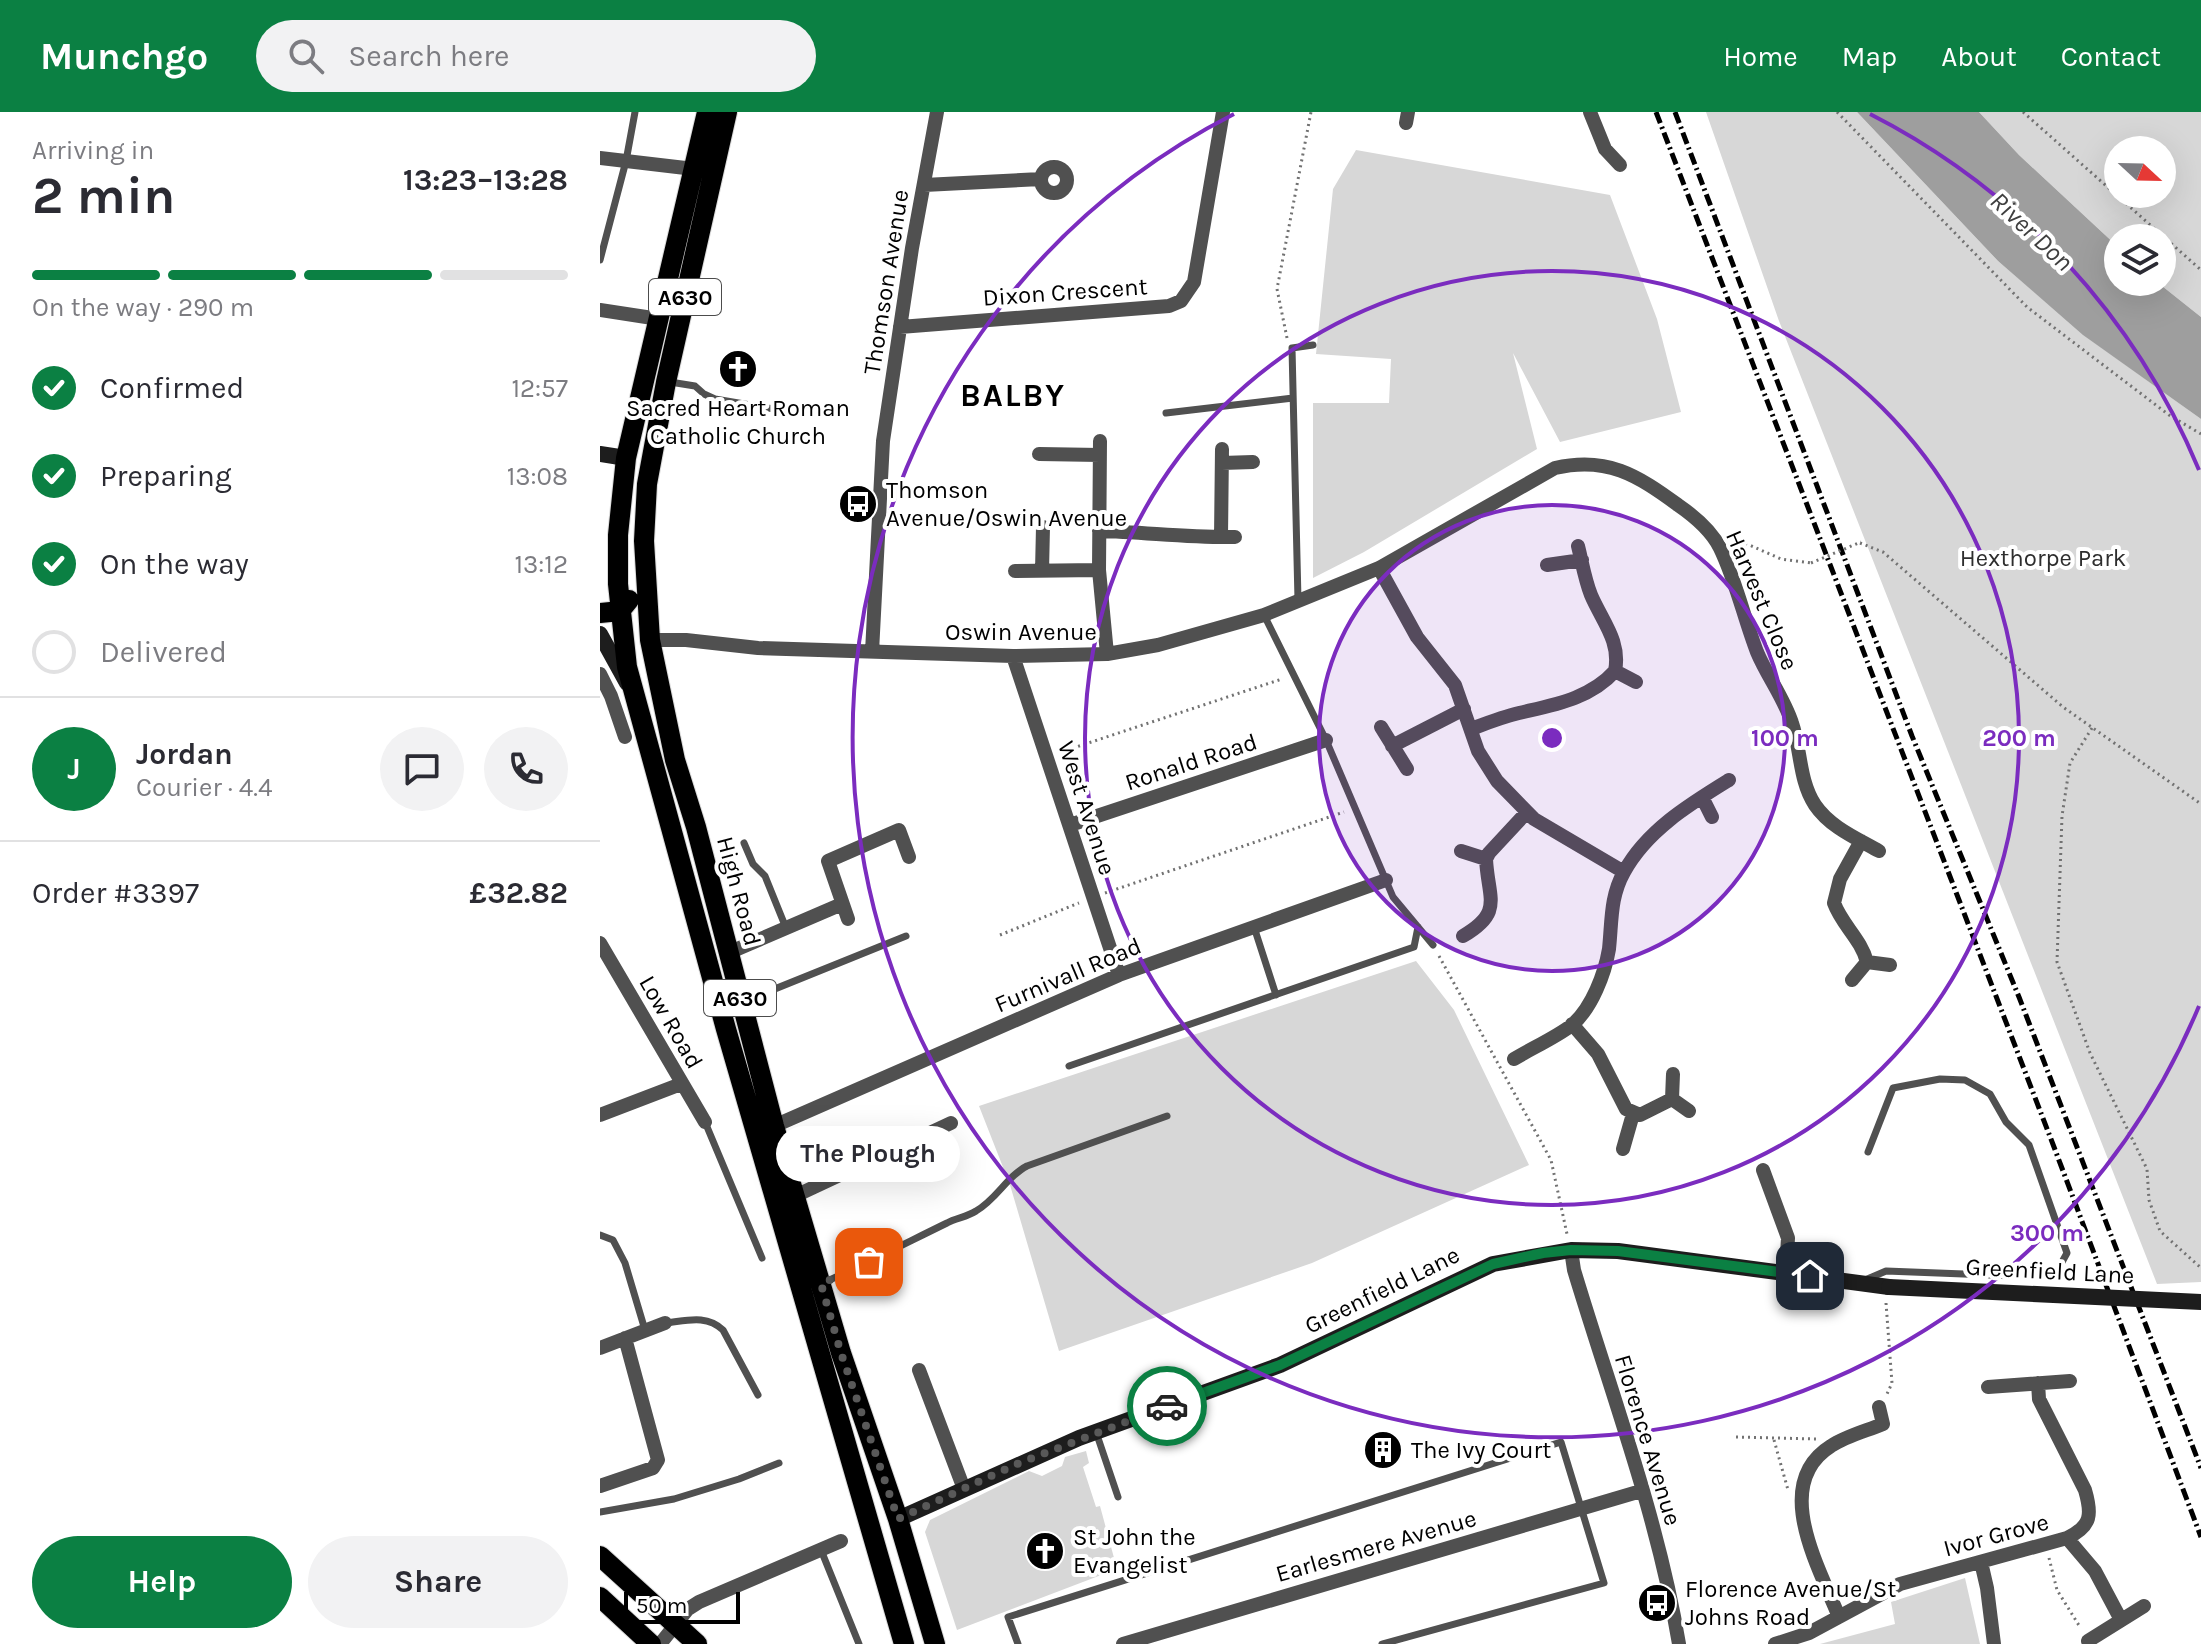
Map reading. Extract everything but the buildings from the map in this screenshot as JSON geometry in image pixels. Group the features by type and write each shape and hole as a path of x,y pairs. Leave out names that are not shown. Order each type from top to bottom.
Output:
{"main road":[{"name":"A630","path":"664,799 610,612 626,458 707,112"},
{"name":"A630","path":"664,799 663,774 638,664 643,647 650,640 646,598 647,484 666,382 727,112"},
{"path":"626,458 640,466 647,484"},
{"path":"610,612 629,601 633,590 636,531 645,507"},
{"name":"High Road","path":"650,640 675,760 774,1126 841,1353 882,1520 904,1644"},
{"name":"High Road","path":"664,799 731,1044 882,1520 929,1619 935,1644"},
{"path":"882,1520 879,1530 913,1644"},
{"path":"600,1556 697,1644"},
{"path":"600,1597 651,1644"}],"street":[{"name":"Thomson Avenue","path":"872,652 883,441 937,112"},
{"name":"Dixon Crescent","path":"900,327 1169,306 1181,301 1194,282 1223,112"},
{"path":"1590,112 1605,149 1620,165"},
{"path":"600,158 694,169"},
{"path":"924,185 1041,179"},
{"path":"600,310 659,319"},
{"path":"1039,454 1100,448 1099,570 1107,654"},
{"path":"600,454 626,458"},
{"path":"1099,531 1228,537 1222,456 1253,462"},
{"name":"Harvest Close","path":"1379,568 1555,468 1572,464 1603,466 1637,477 1691,514 1714,537 1763,667 1786,704 1798,743 1805,785 1813,802 1834,825 1879,851"},
{"path":"1042,571 1043,527"},
{"path":"1471,729 1516,714 1560,705 1615,671 1612,635 1589,592 1580,553 1547,565"},
{"path":"1379,568 1417,637 1455,685 1478,751 1491,773 1527,812 1624,872"},
{"name":"Oswin Avenue","path":"650,640 872,652 1013,656 1107,654 1202,634 1264,615 1379,568"},
{"path":"1015,571 1099,570"},
{"path":"600,634 637,702"},
{"name":"West Avenue","path":"1013,656 1119,975"},
{"path":"1615,671 1636,682"},
{"path":"600,674 625,737"},
{"path":"1392,746 1464,709"},
{"path":"1381,727 1407,769"},
{"name":"Ronald Road","path":"1070,825 1326,740"},
{"path":"1514,1059 1572,1024 1590,1000 1605,965 1612,899 1636,854 1681,810 1729,780"},
{"path":"1702,797 1712,817"},
{"path":"1463,936 1480,926 1490,911 1486,859 1489,853 1527,812"},
{"path":"848,919 828,861 899,830 909,857"},
{"path":"1861,841 1840,879 1834,903 1845,925 1865,952 1867,962"},
{"path":"1461,851 1486,859"},
{"name":"Furnivall Road","path":"774,1126 1119,975 1386,880"},
{"path":"728,953 842,904"},
{"name":"Low Road","path":"602,952 705,1122"},
{"path":"1867,962 1890,965"},
{"path":"1852,980 1867,962"},
{"path":"1572,1024 1598,1054 1619,1100 1633,1114 1640,1115 1672,1099"},
{"path":"1672,1099 1673,1074"},
{"path":"600,1115 681,1084"},
{"path":"1672,1099 1689,1111"},
{"path":"1623,1149 1633,1114"},
{"path":"795,1196 951,1123"},
{"path":"1763,1170 1788,1238 1786,1272"},
{"name":"Greenfield Lane","path":"882,1520 964,1489 1096,1432 1280,1365 1493,1264 1571,1250 1618,1251 1889,1287 2201,1302"},
{"name":"Florence Avenue","path":"1571,1250 1574,1270 1641,1491 1672,1605 1679,1644"},
{"path":"600,1348 665,1323"},
{"path":"600,1486 653,1468 658,1460 625,1338"},
{"path":"919,1370 964,1489"},
{"path":"1988,1387 2070,1381"},
{"name":"Ivor Grove","path":"1775,1644 1809,1633 1900,1584 2083,1531 2089,1520 2085,1490 2039,1399 2038,1383"},
{"path":"1839,1617 1804,1527 1801,1494 1811,1468 1829,1447 1883,1424 1879,1407"},
{"name":"Earlesmere Avenue","path":"1123,1644 1169,1637 1641,1491"},
{"path":"2067,1538 2095,1571 2121,1620"},
{"path":"660,1644 688,1609 699,1602 841,1541"},
{"path":"1981,1562 1994,1644"},
{"path":"2088,1641 2144,1606"},
{"name":"High Road","path":"929,1619 942,1644"}],"lane":[{"path":"600,260 626,161 635,112"},
{"path":"1298,602 1292,348 1313,345"},
{"path":"666,382 695,386 715,399 774,409"},
{"path":"1166,413 1293,398"},
{"path":"1264,615 1326,740 1393,897 1433,945"},
{"path":"744,843 753,864 765,876 786,928"},
{"path":"1254,927 1276,995"},
{"path":"1069,1066 1414,947 1418,927"},
{"path":"741,1003 906,936"},
{"path":"1858,1283 1886,1271 2042,1277 2056,1273 2067,1253 2029,1145 2006,1122 1990,1094 1965,1080 1940,1079 1893,1088 1868,1152"},
{"path":"821,1284 975,1212 1004,1188 1016,1171 1167,1116"},
{"path":"705,1122 762,1258"},
{"path":"600,1235 613,1240 625,1263 645,1331"},
{"path":"665,1323 708,1319 716,1323 723,1330 758,1395"},
{"path":"1096,1432 1118,1497"},
{"path":"1018,1644 1008,1617 1561,1442 1604,1583 1382,1644"},
{"path":"600,1512 674,1499 779,1463"},
{"path":"821,1549 859,1644"}],"path":[{"path":"1292,348 1283,327 1277,289 1311,112"},
{"path":"1837,112 2027,307 2169,415 2201,434"},
{"path":"2023,112 2201,270"},
{"path":"1714,537 1732,536 1781,559 1811,563 1860,542 1883,552 2063,707 2201,804"},
{"path":"1046,757 1293,675"},
{"path":"2092,728 2070,763 2062,816 2057,962 2090,1053 2147,1169 2149,1200 2160,1231 2201,1268"},
{"path":"1000,935 1093,897 1355,809"},
{"path":"1433,945 1551,1160 1571,1250"},
{"path":"1879,1407 1892,1383 1886,1310 1889,1287"},
{"path":"1736,1437 1822,1439 1829,1447"},
{"path":"1774,1440 1787,1489 1801,1494"},
{"path":"2045,1544 2057,1590 2088,1641"}],"green space":[{"name":"Hexthorpe Park","path":"1706,112 1857,112 1998,261 2088,338 2201,419 2201,1282 2157,1284 1779,321"},
{"path":"1979,112 2201,112 2201,317 2175,296 2176,224 2104,224 2104,234 2019,155"},
{"path":"1356,150 1610,195 1657,319 1681,412 1560,442 1513,353 1537,449 1364,552 1313,578 1313,403 1389,403 1391,359 1316,354 1333,189"},
{"path":"1416,961 1454,1010 1529,1165 1312,1263 1059,1351 1010,1185 979,1106"},
{"path":"1086,1451 1089,1463 1083,1467 1096,1507 1100,1506 1117,1569 957,1630 925,1532 930,1520 1029,1471 1042,1476 1062,1466 1065,1457"},
{"path":"1965,1578 1980,1644 1820,1644 1895,1624 1891,1602"}],"water":[{"name":"River Don","path":"1857,112 1979,112 2019,155 2104,234 2104,296 2175,296 2201,317 2201,419 2083,335 1998,261"}],"railway":[{"path":"1656,112 2201,1537"},
{"path":"1675,112 1912,736 2019,997 2201,1468"}],"way so far":[{"path":"869,1262 821,1284 841,1353 898,1519 1017,1464 1167,1406"}],"place":[{"name":"Sacred Heart Roman Catholic Church","path":"738,369"},
{"name":"Thomson Avenue/Oswin Avenue","path":"858,504"},
{"name":"The Plough","path":"869,1262"},
{"name":"The Ivy Court","path":"1383,1450"},
{"name":"St John the Evangelist","path":"1045,1551"},
{"name":"Florence Avenue/St Johns Road","path":"1657,1603"}],"district":[{"name":"BALBY","path":"1013,395"}],"route":[{"path":"1167,1406 1280,1365 1493,1264 1543,1253 1618,1251 1810,1276"}]}
